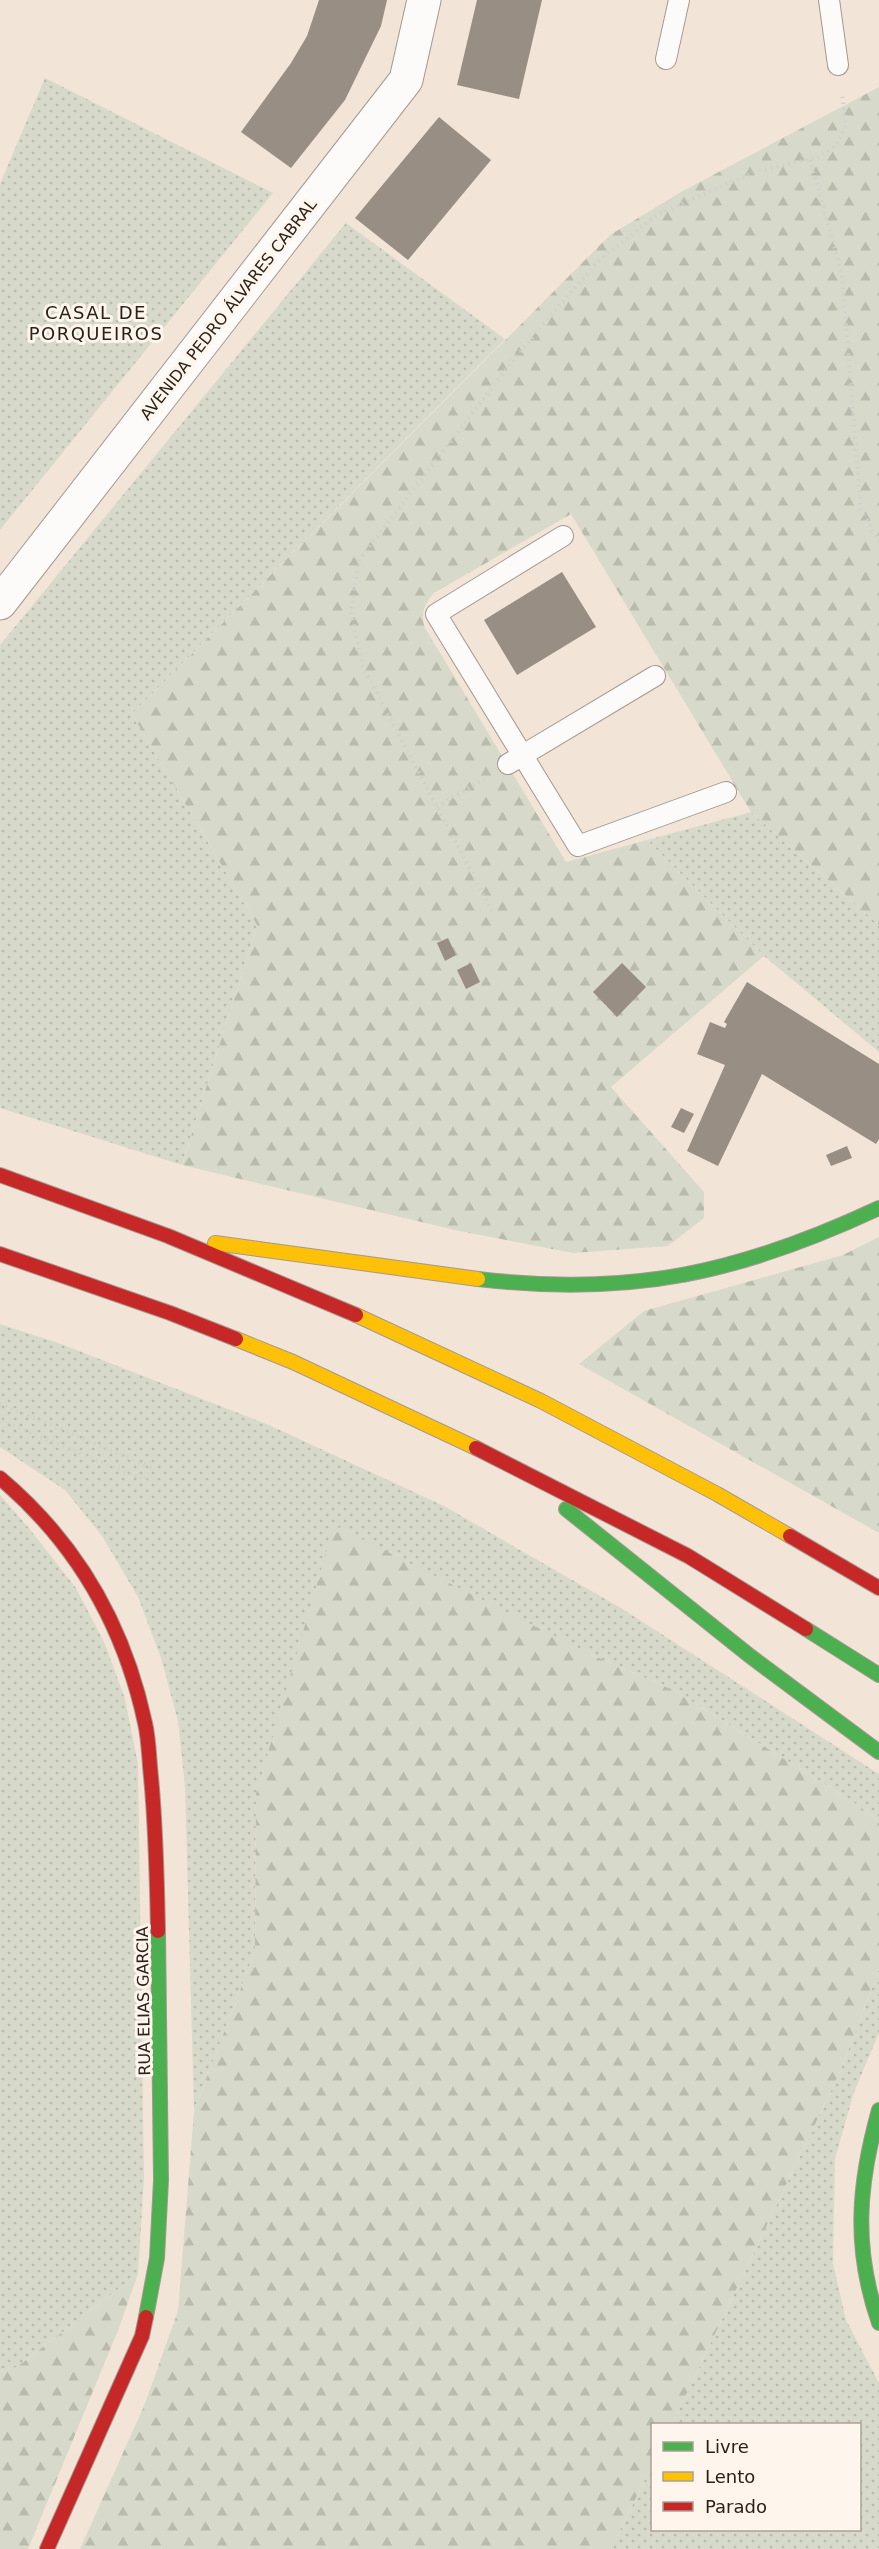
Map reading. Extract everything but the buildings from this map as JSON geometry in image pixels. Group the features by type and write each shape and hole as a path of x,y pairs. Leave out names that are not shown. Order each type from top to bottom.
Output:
{"main road":[{"path":"0,1175 168,1236 338,1307 541,1401 717,1494 879,1588"},
{"path":"168,1236 507,1283 585,1286 663,1280 734,1264 792,1246 879,1208"},
{"path":"0,1254 170,1313 293,1362 509,1463 688,1556 879,1675"},
{"path":"509,1463 750,1656 879,1752"},
{"name":"RUA ELIAS GARCIA","path":"0,1478 25,1499 69,1548 102,1600 128,1656 146,1725 157,1844 161,2180 155,2267 142,2336 47,2549"},
{"path":"879,2110 872,2134 861,2196 860,2244 868,2295 879,2323"}],"street":[{"name":"AVENIDA PEDRO ÁLVARES CABRAL","path":"0,603 406,80 424,0"}],"lane":[{"path":"666,59 680,0"},
{"path":"829,0 838,65"},
{"path":"563,536 436,614 515,760 578,846 726,792"},
{"path":"515,760 655,676"}],"path":[{"path":"492,911 363,668 351,613 359,560 514,358 598,261 658,214 759,170 820,157 835,146 846,126 838,65"},
{"path":"810,160 842,274 861,510 879,541"},
{"path":"437,807 515,760"},
{"path":"0,1404 150,1467 145,1480 0,1420"}],"green space":[{"path":"45,78 273,193 0,530 0,184"},
{"path":"879,87 879,925 751,812 571,514 434,593 425,605 423,613 425,628 566,862 647,840 764,956 611,1087 704,1192 704,1218 668,1246 573,1253 459,1231 182,1165 257,925 132,714 610,235 681,192"},
{"path":"346,223 505,339 132,714 257,925 182,1165 0,1108 0,645"},
{"path":"751,812 879,925 879,1052 764,956 647,840"},
{"path":"879,1237 879,1533 579,1364 644,1311 843,1255"},
{"path":"0,1324 61,1344 269,1425 444,1506 621,1608 879,1774 879,1822 852,1801 675,1691 590,1654 256,1794 255,1951 194,2111 185,1787 178,1721 161,1658 138,1597 102,1536 65,1490 0,1447"},
{"path":"0,1495 76,1588 105,1644 125,1699 138,1764 144,2178 138,2274 17,2367 0,2372"},
{"path":"334,1525 590,1654 675,1691 852,1801 879,1822 879,1969 840,2072 672,2423 651,2423 651,2467 611,2549 80,2549 144,2406 178,2311 194,2111 255,1951 256,1794"},
{"path":"879,1969 879,2033 854,2092 835,2159 833,2263 846,2320 879,2383 879,2549 611,2549 651,2467 651,2531 861,2531 861,2423 672,2423 840,2072"},
{"path":"138,2274 119,2328 28,2549 0,2549 0,2372 17,2367"}],"traffic: fast":[{"path":"478,1279 534,1284 586,1285 636,1282 684,1275 732,1264 779,1249 879,1208"},
{"path":"566,1509 750,1656 879,1752"},
{"path":"806,1629 879,1675"},
{"path":"146,2317 157,2258 161,2180 158,1931"},
{"path":"879,2110 866,2164 861,2216 865,2269 879,2323"}],"traffic: slow":[{"path":"215,1243 478,1279"},
{"path":"356,1315 541,1401 717,1494 790,1536"},
{"path":"236,1339 293,1362 476,1448"}],"traffic: jam":[{"path":"0,1175 168,1236 356,1315"},
{"path":"0,1254 170,1313 236,1339"},
{"path":"476,1448 688,1556 806,1629"},
{"path":"0,1478 52,1530 94,1588 110,1620 136,1687 145,1723 153,1796 158,1931"},
{"path":"790,1536 879,1588"},
{"path":"47,2549 142,2336 146,2317"}],"district":[{"name":"CASAL DE PORQUEIROS","path":"96,323"}]}
